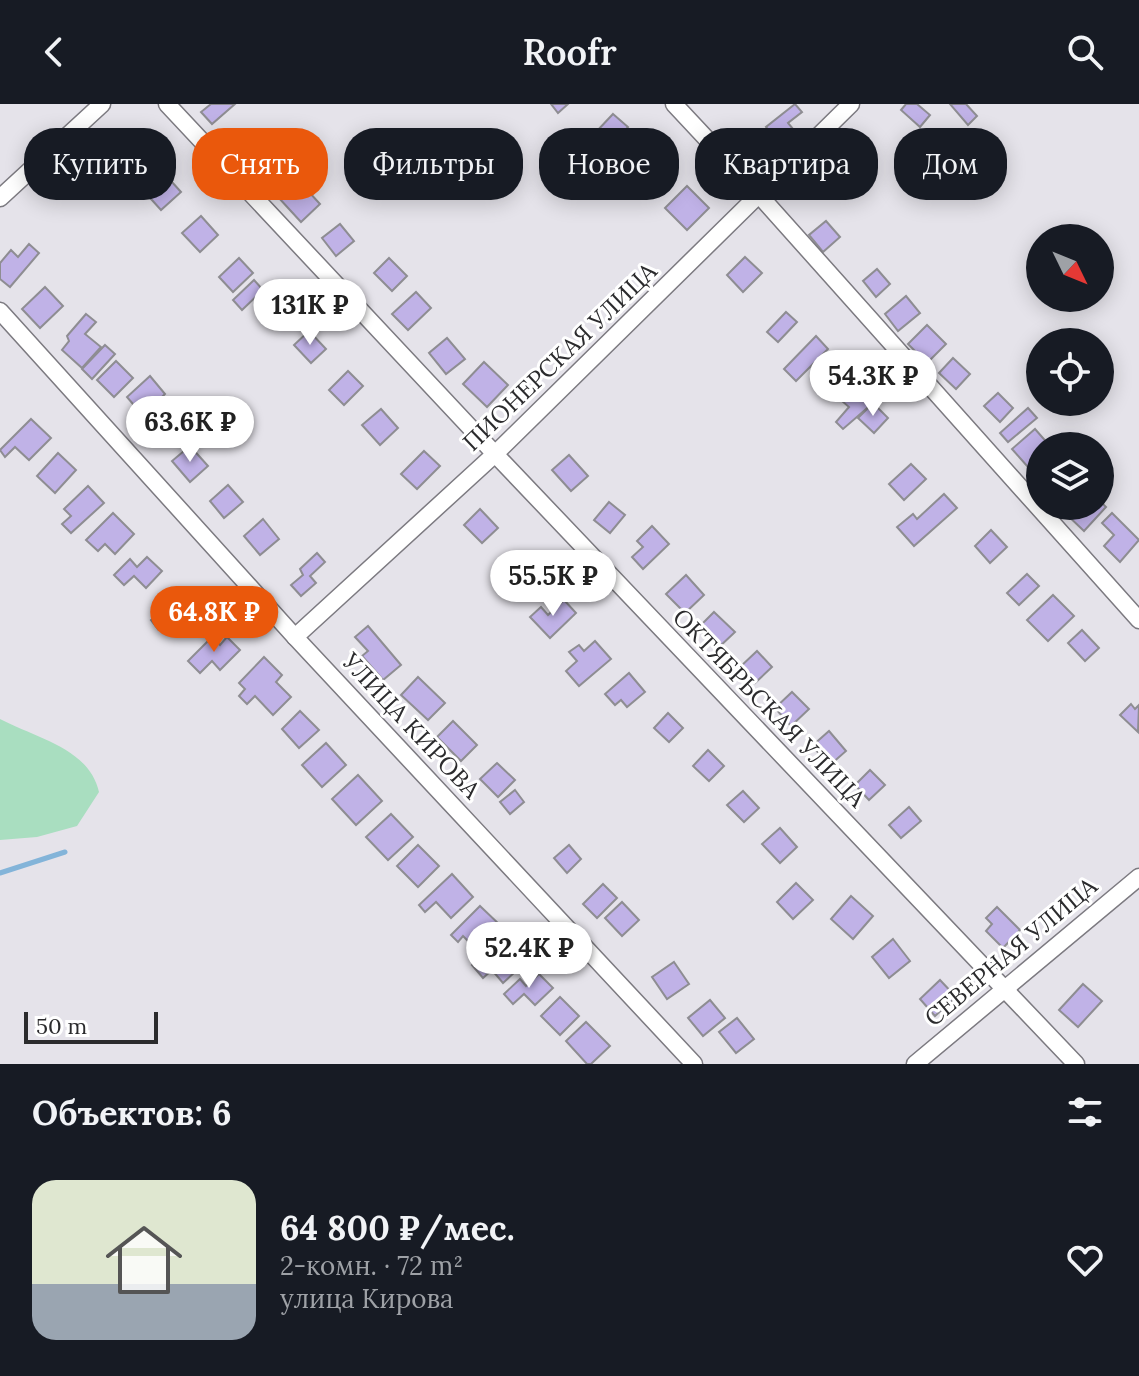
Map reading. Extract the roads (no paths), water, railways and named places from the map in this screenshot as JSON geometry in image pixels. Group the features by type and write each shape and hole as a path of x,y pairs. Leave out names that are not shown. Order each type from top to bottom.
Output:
{"street":[{"path":"0,198 102,104"},
{"name":"ОКТЯБРЬСКАЯ УЛИЦА","path":"167,104 495,454 1076,1064"},
{"path":"674,104 696,128"},
{"name":"ПИОНЕРСКАЯ УЛИЦА","path":"827,128 851,104"},
{"name":"ПИОНЕРСКАЯ УЛИЦА","path":"295,637 495,454 756,200"},
{"path":"764,200 1139,620"},
{"name":"УЛИЦА КИРОВА","path":"0,311 295,637 694,1064"},
{"name":"СЕВЕРНАЯ УЛИЦА","path":"915,1064 1139,877"}],"waterway":[{"path":"0,873 65,852"}]}
